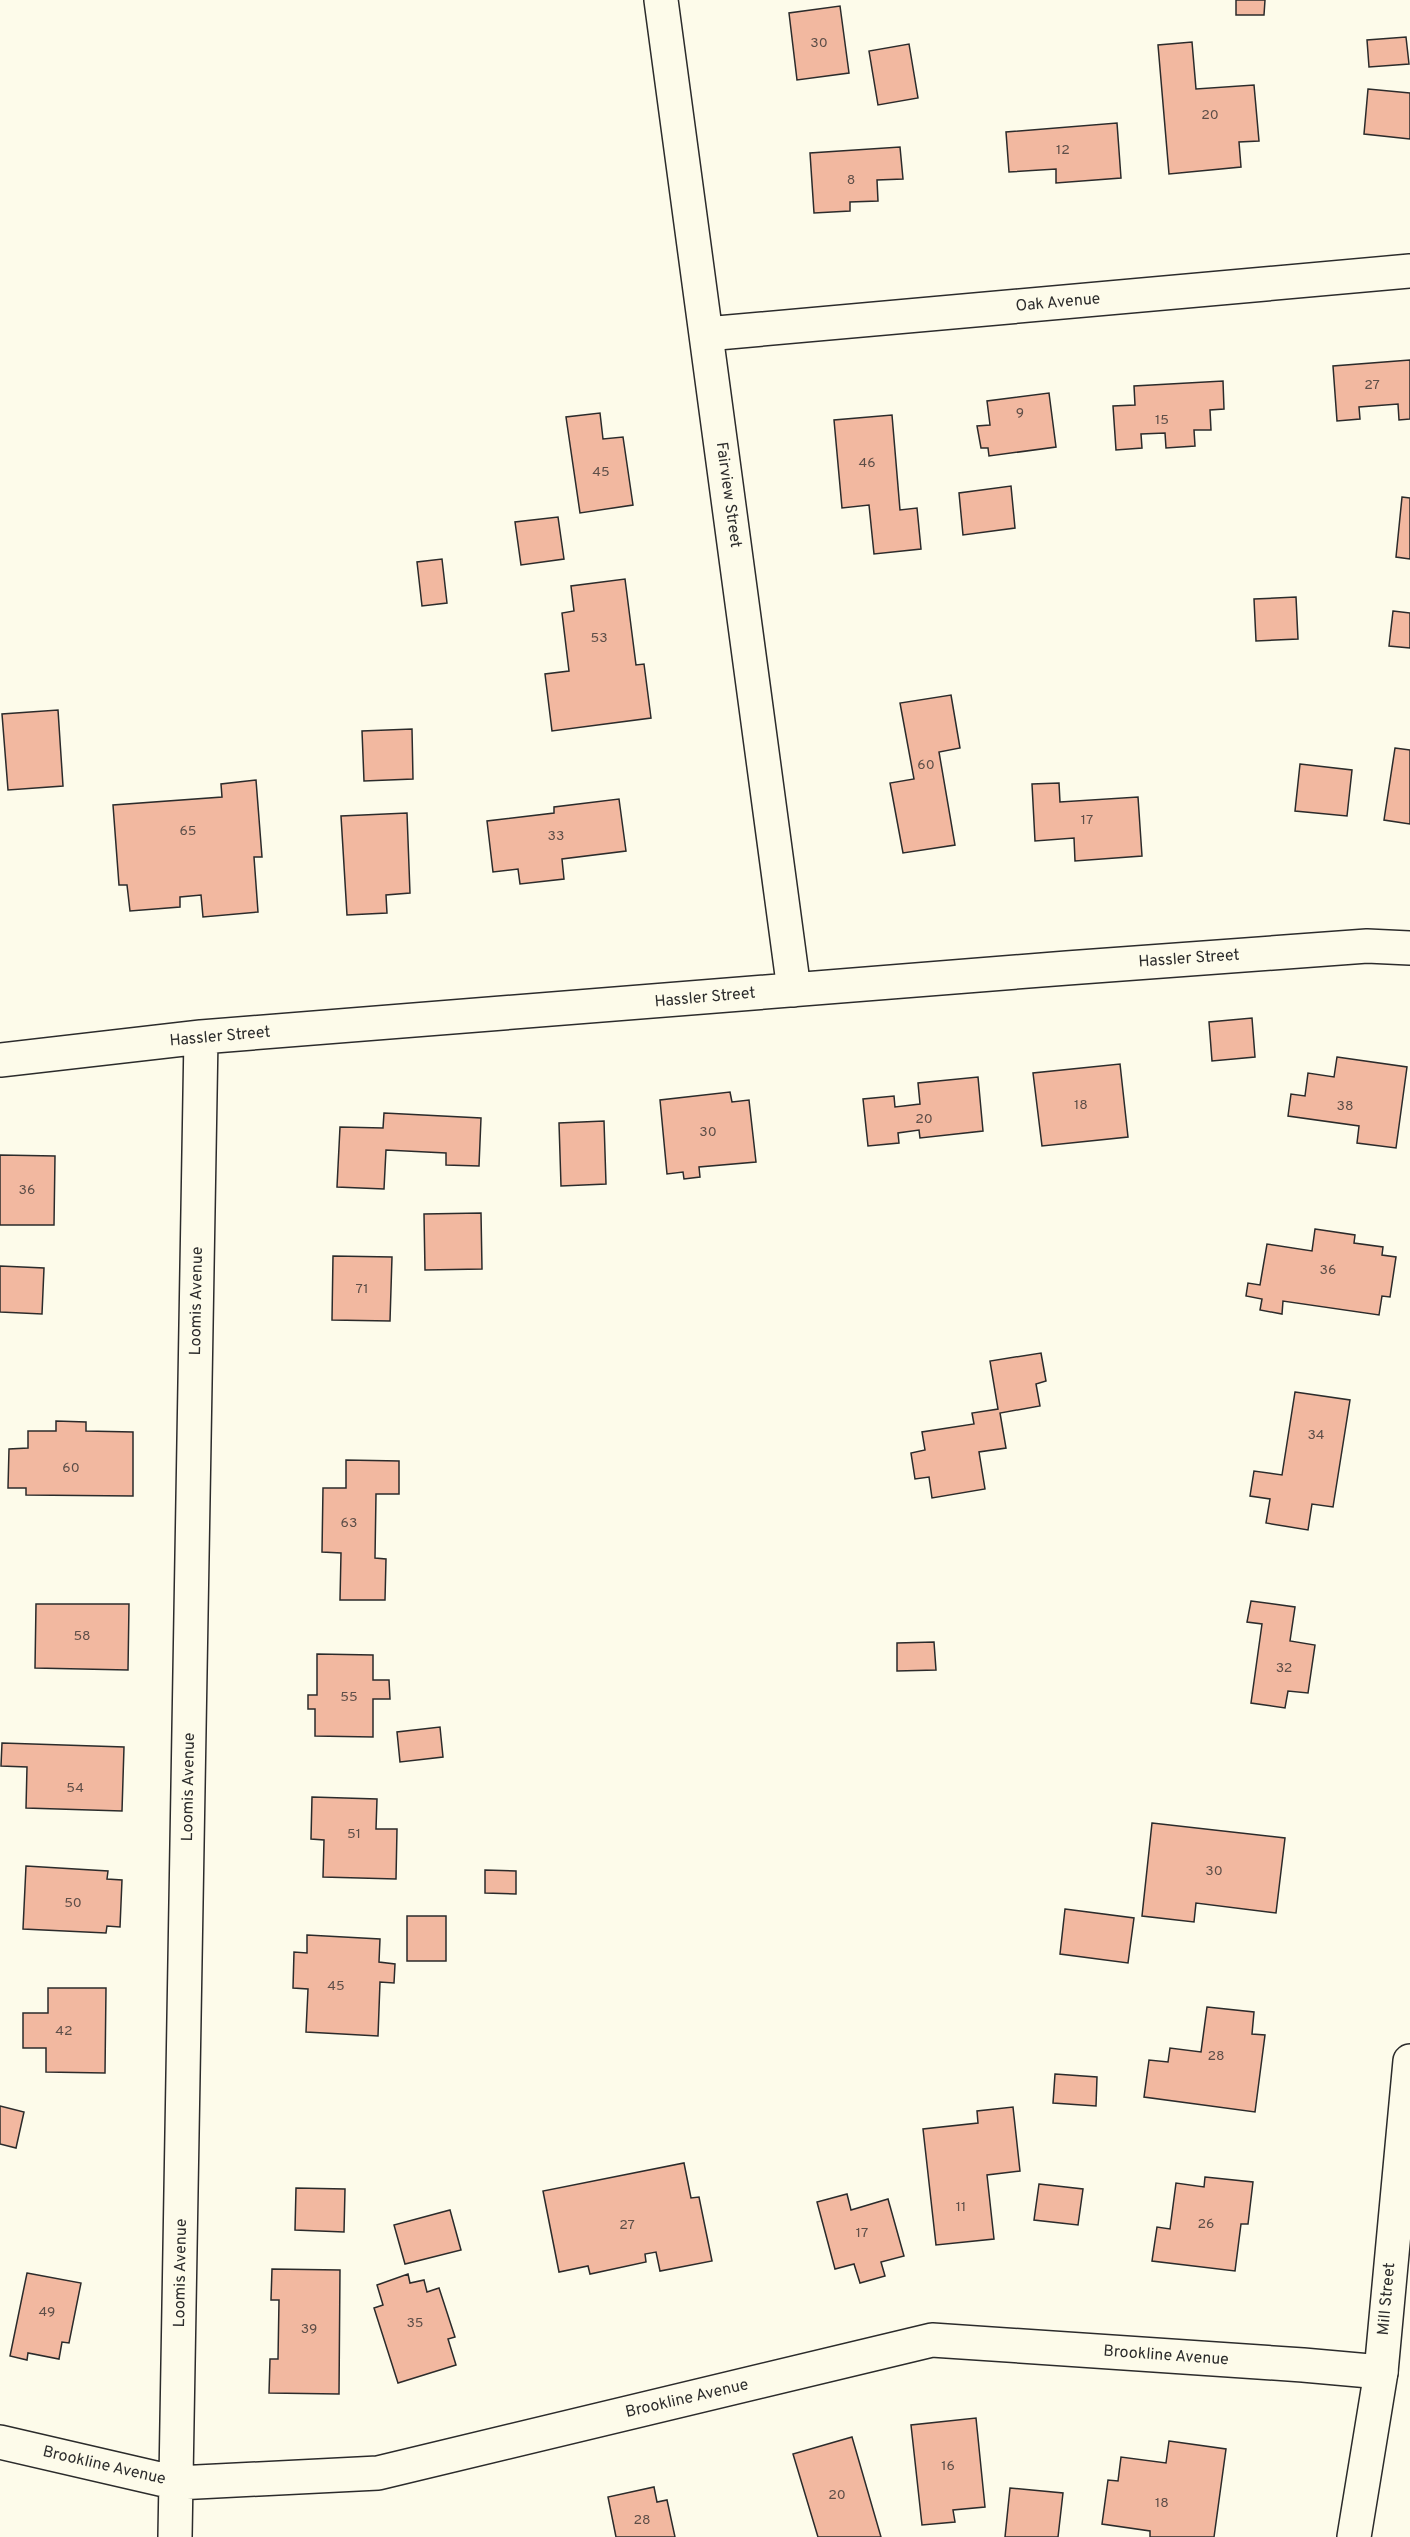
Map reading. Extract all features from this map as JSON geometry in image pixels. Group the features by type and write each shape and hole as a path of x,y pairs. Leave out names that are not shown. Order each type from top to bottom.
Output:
{"street":[{"name":"Fairview Street","path":"661,0 794,990"},
{"name":"Oak Avenue","path":"706,334 1410,271"},
{"name":"Hassler Street","path":"0,1060 201,1037 1356,947 1410,948"},
{"name":"Loomis Avenue","path":"175,2537 201,1037"},
{"name":"Mill Street","path":"1354,2537 1381,2372 1410,2061"},
{"name":"Brookline Avenue","path":"0,2442 177,2484 378,2473 932,2340 1381,2372"}],"building":[{"path":"1236,0 1265,0 1264,15 1236,15"},
{"path":"840,6 849,73 797,80 789,13"},
{"path":"1406,37 1409,64 1369,67 1367,40"},
{"path":"1192,42 1196,89 1254,85 1259,141 1239,142 1241,167 1169,174 1158,45"},
{"path":"909,44 918,98 878,105 869,51"},
{"path":"1368,89 1410,93 1410,139 1364,134"},
{"path":"1117,123 1121,178 1056,183 1056,169 1009,172 1006,132"},
{"path":"900,147 903,179 877,180 878,201 850,202 850,211 814,213 810,153"},
{"path":"1410,360 1410,419 1399,420 1398,404 1359,407 1360,419 1337,421 1333,366"},
{"path":"1223,381 1224,409 1210,410 1211,430 1194,430 1195,446 1166,448 1165,433 1141,434 1142,448 1116,450 1113,406 1135,405 1134,386"},
{"path":"1049,393 1056,447 989,456 988,448 981,448 977,426 990,425 987,401"},
{"path":"600,413 603,439 623,437 633,505 580,513 566,417"},
{"path":"892,415 900,510 917,508 921,549 874,554 869,505 842,508 834,420"},
{"path":"1011,486 1015,528 963,535 959,493"},
{"path":"1402,497 1410,498 1410,559 1396,557"},
{"path":"558,517 564,559 521,565 515,522"},
{"path":"442,559 447,603 422,606 417,562"},
{"path":"625,579 636,665 644,664 651,718 552,731 545,674 569,671 562,613 574,611 571,586"},
{"path":"1296,597 1298,639 1256,641 1254,599"},
{"path":"1393,611 1410,613 1410,648 1389,646"},
{"path":"951,695 960,748 939,752 955,845 903,853 890,783 914,779 900,703"},
{"path":"58,710 63,786 8,790 2,714"},
{"path":"412,729 413,779 364,781 362,731"},
{"path":"1395,748 1410,750 1410,824 1384,820"},
{"path":"1300,764 1352,770 1347,816 1295,811"},
{"path":"256,780 262,857 254,857 258,912 203,917 201,895 180,897 180,907 130,911 127,885 119,885 113,805 222,797 221,784"},
{"path":"1059,783 1060,802 1138,797 1142,856 1075,861 1074,838 1035,841 1032,784"},
{"path":"619,799 626,851 562,859 564,879 520,884 518,869 493,872 487,821 554,813 554,807"},
{"path":"407,813 410,893 386,895 387,913 347,915 341,816"},
{"path":"1252,1018 1255,1057 1212,1061 1209,1022"},
{"path":"1337,1057 1407,1067 1396,1148 1357,1143 1359,1126 1288,1116 1291,1094 1305,1096 1308,1073 1334,1077"},
{"path":"1120,1064 1128,1137 1042,1146 1033,1073"},
{"path":"978,1077 983,1131 920,1138 919,1130 898,1133 899,1143 868,1146 863,1099 894,1096 895,1107 920,1104 918,1083"},
{"path":"730,1092 732,1102 749,1100 756,1162 699,1167 700,1177 684,1179 683,1172 667,1174 660,1100"},
{"path":"384,1113 481,1118 479,1166 446,1165 446,1153 386,1150 384,1189 337,1187 340,1127 383,1128"},
{"path":"604,1121 606,1184 561,1186 559,1123"},
{"path":"0,1155 55,1156 54,1225 0,1225"},
{"path":"481,1213 482,1269 425,1270 424,1214"},
{"path":"1315,1229 1355,1235 1354,1243 1383,1247 1382,1255 1396,1257 1390,1297 1382,1296 1379,1315 1283,1301 1282,1314 1260,1310 1262,1299 1246,1296 1248,1283 1260,1285 1267,1244 1312,1251"},
{"path":"333,1256 392,1257 390,1321 332,1320"},
{"path":"0,1266 44,1268 42,1314 0,1312"},
{"path":"1041,1353 1046,1381 1036,1384 1040,1406 1000,1413 1006,1448 979,1452 985,1489 932,1498 929,1477 915,1479 911,1453 925,1450 922,1432 974,1424 972,1413 998,1409 990,1361"},
{"path":"1295,1392 1350,1400 1333,1507 1312,1504 1308,1530 1266,1523 1270,1499 1250,1496 1254,1471 1282,1475"},
{"path":"56,1421 86,1422 86,1431 133,1432 133,1496 26,1495 26,1488 8,1488 9,1449 28,1448 28,1431 56,1431"},
{"path":"346,1460 399,1461 399,1494 376,1494 375,1558 386,1559 385,1600 340,1600 341,1553 322,1552 323,1488 346,1488"},
{"path":"1251,1601 1295,1607 1290,1641 1315,1645 1308,1693 1288,1691 1285,1708 1251,1703 1262,1624 1247,1622"},
{"path":"36,1604 129,1604 128,1670 35,1668"},
{"path":"934,1642 936,1670 897,1671 897,1643"},
{"path":"317,1654 373,1655 373,1680 389,1680 390,1699 373,1699 373,1737 315,1736 315,1709 308,1709 308,1695 317,1695"},
{"path":"440,1727 443,1757 400,1762 397,1732"},
{"path":"2,1743 124,1747 122,1811 26,1808 27,1767 1,1766"},
{"path":"312,1797 377,1799 376,1829 397,1829 396,1879 323,1877 324,1840 311,1839"},
{"path":"1152,1823 1285,1838 1276,1913 1196,1903 1194,1922 1142,1916"},
{"path":"26,1866 108,1871 107,1879 122,1880 120,1927 107,1926 106,1933 23,1929"},
{"path":"485,1870 516,1871 516,1894 485,1893"},
{"path":"1065,1909 1134,1918 1128,1963 1060,1954"},
{"path":"407,1916 446,1916 446,1961 407,1961"},
{"path":"307,1935 380,1939 379,1962 395,1964 394,1983 380,1982 378,2036 306,2032 308,1989 293,1988 294,1952 307,1953"},
{"path":"48,1988 106,1988 105,2073 46,2072 46,2048 23,2048 23,2013 48,2013"},
{"path":"1207,2007 1254,2012 1252,2034 1265,2035 1255,2112 1144,2097 1149,2060 1168,2062 1170,2048 1201,2052"},
{"path":"1055,2074 1097,2077 1096,2106 1053,2103"},
{"path":"0,2106 24,2112 16,2148 0,2144"},
{"path":"1013,2107 1020,2171 987,2175 994,2239 936,2245 923,2129 978,2123 977,2111"},
{"path":"684,2163 691,2198 699,2197 712,2261 660,2271 656,2252 645,2254 646,2262 590,2274 588,2266 559,2272 543,2191"},
{"path":"1205,2177 1253,2182 1248,2224 1241,2224 1235,2271 1152,2261 1157,2227 1170,2229 1176,2183 1204,2187"},
{"path":"1039,2184 1083,2189 1078,2225 1034,2220"},
{"path":"296,2188 345,2189 344,2232 295,2230"},
{"path":"847,2194 851,2210 888,2199 904,2256 881,2262 885,2276 860,2283 854,2264 835,2269 817,2202"},
{"path":"450,2210 461,2250 405,2264 394,2225"},
{"path":"272,2269 340,2270 339,2394 269,2393 270,2359 278,2359 279,2300 271,2300"},
{"path":"27,2273 81,2283 69,2343 62,2342 59,2359 28,2353 27,2360 10,2356"},
{"path":"408,2274 410,2283 424,2280 427,2292 439,2288 455,2337 448,2339 456,2365 398,2383 374,2308 383,2305 377,2285"},
{"path":"976,2418 985,2507 953,2510 955,2522 922,2525 911,2425"},
{"path":"852,2437 881,2537 818,2537 793,2454"},
{"path":"1169,2441 1226,2449 1214,2537 1150,2537 1150,2531 1102,2524 1108,2480 1118,2481 1121,2457 1166,2463"},
{"path":"654,2487 657,2502 667,2500 675,2537 616,2537 608,2497"},
{"path":"1010,2488 1063,2493 1058,2537 1005,2537"}]}
